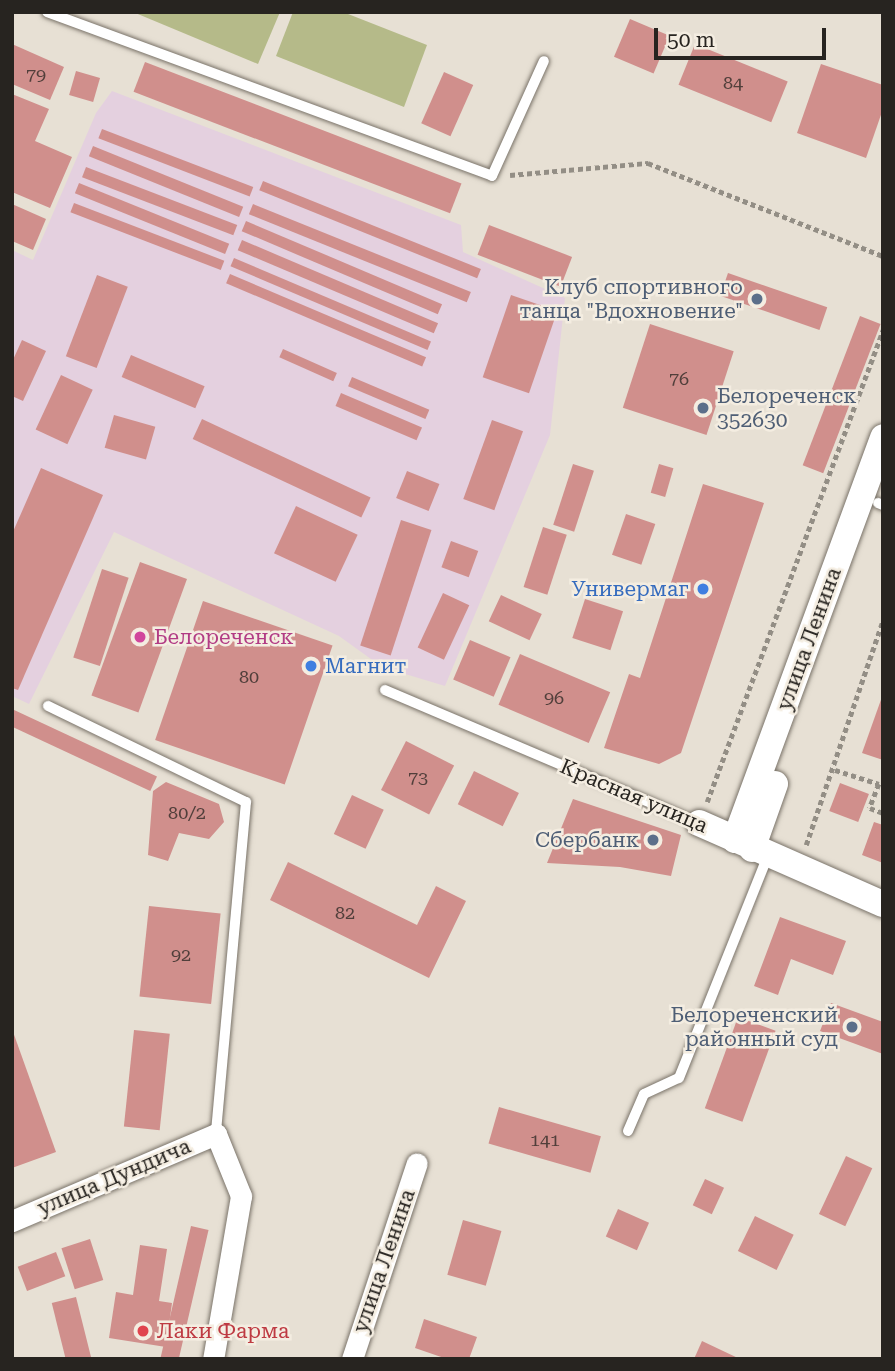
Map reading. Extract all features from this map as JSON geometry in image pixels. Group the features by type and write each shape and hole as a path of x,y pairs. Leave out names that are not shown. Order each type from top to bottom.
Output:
{"street":[{"name":"улица Ленина","path":"752,848 883,437"},
{"name":"улица Ленина","path":"752,848 881,500"},
{"name":"Красная улица","path":"699,823 797,869 883,904"},
{"name":"улица Дундича","path":"12,1221 216,1134"},
{"path":"213,1359 242,1196 216,1134"},
{"name":"улица Ленина","path":"352,1359 417,1163"}],"lane":[{"path":"47,12 492,176 544,61"},
{"name":"Красная улица","path":"384,690 699,823"},
{"path":"48,706 246,802 216,1134"},
{"path":"628,1131 644,1094 679,1078 752,848"}],"path":[{"path":"492,176 648,163 883,256"},
{"path":"699,823 883,330"},
{"path":"797,869 835,770 883,620"},
{"path":"835,770 879,784 870,808 883,813"}],"shaded area":[{"path":"112,91 461,225 463,252 565,298 550,435 445,686 382,667 339,636 114,532 29,704 12,696 12,250 33,260 96,113"}],"green space":[{"path":"133,12 280,12 258,64"},
{"path":"293,12 343,12 427,45 404,107 276,56"}],"building":[{"path":"630,19 670,36 654,74 614,57"},
{"path":"12,44 64,67 50,100 12,84"},
{"path":"695,44 788,81 771,122 679,85"},
{"path":"145,62 461,183 450,213 134,92"},
{"path":"821,64 883,85 883,109 866,158 797,133"},
{"path":"76,71 100,78 93,102 69,95"},
{"path":"444,72 473,85 450,136 421,123"},
{"path":"12,94 49,109 35,141 72,157 50,208 12,192"},
{"path":"102,129 253,187 250,196 98,138"},
{"path":"93,146 243,207 239,217 89,156"},
{"path":"86,167 237,225 233,235 82,177"},
{"path":"263,181 481,269 477,278 259,190"},
{"path":"79,183 229,244 225,254 75,193"},
{"path":"74,203 224,261 221,270 70,212"},
{"path":"12,204 46,219 33,250 12,241"},
{"path":"253,204 471,292 467,302 249,214"},
{"path":"246,221 442,304 438,314 242,231"},
{"path":"489,225 572,257 561,287 478,255"},
{"path":"242,240 438,323 434,333 238,250"},
{"path":"234,258 431,342 427,350 230,266"},
{"path":"728,273 827,307 819,330 720,296"},
{"path":"230,274 426,357 422,366 226,283"},
{"path":"97,275 128,287 97,368 66,356"},
{"path":"511,295 557,311 529,393 483,377"},
{"path":"860,316 881,324 823,473 803,465"},
{"path":"650,324 734,351 706,435 623,408"},
{"path":"22,340 46,351 23,401 12,396 12,362"},
{"path":"283,349 337,373 333,381 279,357"},
{"path":"131,355 205,386 195,408 122,377"},
{"path":"61,375 93,390 67,444 36,429"},
{"path":"352,377 429,410 425,419 348,386"},
{"path":"341,393 422,427 417,440 336,406"},
{"path":"114,415 155,427 146,460 105,448"},
{"path":"202,419 371,498 361,518 193,439"},
{"path":"492,420 523,431 494,510 463,499"},
{"path":"573,464 594,471 574,532 553,525"},
{"path":"659,464 673,468 665,497 651,493"},
{"path":"41,468 103,495 18,690 12,688 12,534"},
{"path":"407,471 439,484 429,511 396,498"},
{"name":"Универмаг","path":"703,484 764,503 681,753 659,764 604,748 629,674 640,678"},
{"path":"296,506 358,535 336,582 274,553"},
{"path":"626,514 655,524 641,565 612,555"},
{"path":"401,520 431,530 391,655 360,646"},
{"path":"543,527 567,535 547,595 524,587"},
{"path":"451,541 478,551 469,577 441,567"},
{"name":"Белореченск","path":"140,562 187,579 138,713 91,695"},
{"path":"102,569 129,578 100,666 73,657"},
{"path":"443,593 469,605 444,660 418,647"},
{"path":"501,595 542,614 530,640 489,621"},
{"path":"585,599 623,611 610,650 572,638"},
{"path":"203,601 333,646 285,785 155,740"},
{"path":"470,640 511,657 494,697 453,680"},
{"path":"520,654 610,692 589,743 499,705"},
{"path":"883,694 883,760 862,753"},
{"path":"12,709 157,777 150,791 12,727"},
{"path":"406,741 454,766 429,815 381,790"},
{"path":"474,771 519,793 503,826 458,804"},
{"path":"166,782 219,804 224,822 209,839 179,833 168,861 148,855 153,791"},
{"path":"840,783 869,794 858,822 829,811"},
{"path":"352,795 384,810 366,849 334,834"},
{"path":"573,799 681,835 671,876 620,867 547,863"},
{"path":"874,822 883,825 883,863 862,855"},
{"path":"288,862 417,925 436,886 466,901 429,978 270,900"},
{"path":"149,906 221,914 211,1004 139,997"},
{"path":"780,917 846,941 833,975 791,959 778,995 754,986"},
{"name":"Белореченский районный суд","path":"831,1003 883,1022 883,1054 820,1031"},
{"path":"738,1017 776,1031 742,1122 705,1108"},
{"path":"12,1029 56,1152 12,1168"},
{"path":"134,1030 170,1034 160,1130 124,1126"},
{"path":"499,1107 601,1136 590,1173 489,1144"},
{"path":"846,1156 872,1168 845,1226 819,1214"},
{"path":"705,1179 724,1188 712,1214 693,1205"},
{"path":"618,1209 649,1223 637,1250 606,1236"},
{"path":"755,1216 794,1235 777,1270 738,1251"},
{"path":"463,1220 501,1231 486,1286 447,1275"},
{"path":"191,1226 209,1230 179,1359 161,1358"},
{"path":"90,1239 103,1280 75,1289 61,1248"},
{"path":"140,1245 167,1249 159,1301 172,1303 166,1347 109,1338 116,1292 133,1295"},
{"path":"56,1252 65,1276 27,1291 18,1267"},
{"path":"76,1297 91,1359 66,1359 52,1303"},
{"path":"424,1319 477,1337 469,1359 447,1359 415,1348"},
{"path":"702,1341 740,1359 694,1359"}],"place":[{"name":"Клуб спортивного танца \"Вдохновение\"","path":"757,299"},
{"name":"Белореченск 352630","path":"703,408"},
{"name":"Универмаг","path":"703,589"},
{"name":"Белореченск","path":"140,637"},
{"name":"Магнит","path":"311,666"},
{"name":"Сбербанк","path":"653,840"},
{"name":"Белореченский районный суд","path":"852,1027"},
{"name":"Лаки Фарма","path":"143,1331"}]}
